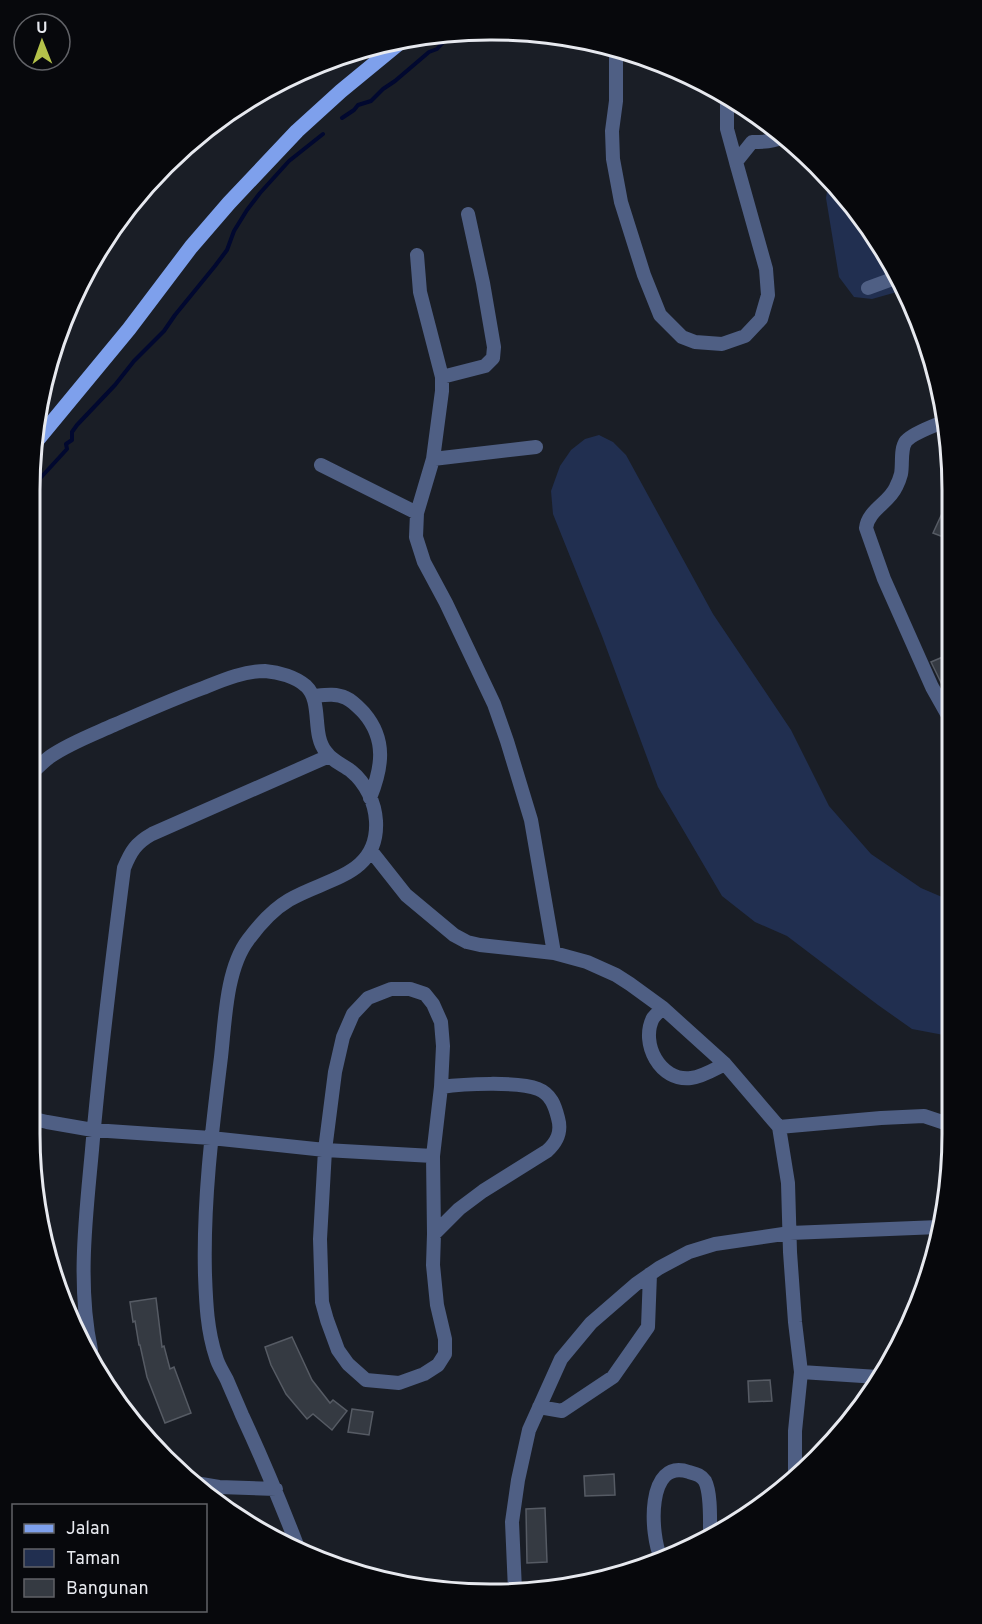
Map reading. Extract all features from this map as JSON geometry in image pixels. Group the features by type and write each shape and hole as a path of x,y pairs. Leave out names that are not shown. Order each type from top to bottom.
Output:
{"main road":[{"path":"44,432 129,329 191,247 229,203 297,131 388,53"}],"street":[{"path":"616,58 612,159 621,202 644,275 660,315 682,337 694,342 722,344 745,336 761,319 768,295 766,269 727,129 727,108"},
{"path":"727,129 752,142 772,140"},
{"path":"735,162 752,142"},
{"path":"442,377 485,366 493,358 494,347 483,283 468,214"},
{"path":"417,255 420,292 442,377 442,391 433,459 417,513 416,537 424,562 494,704 531,820 554,953"},
{"path":"867,288 889,280"},
{"path":"937,424 907,440 904,445 901,476 895,490 867,520 866,528 889,590 942,705"},
{"path":"433,459 536,447"},
{"path":"321,465 417,513"},
{"path":"40,766 52,756 176,698 232,677 266,671 283,674 307,687 314,696 322,748 329,756 355,774 365,786 370,798 376,819 372,852 362,864 347,873 277,908 257,930 237,958 227,1009 211,1138 204,1249 208,1323 216,1360 276,1489 294,1538"},
{"path":"314,696 333,695 346,698 368,718 378,736 381,764 370,798"},
{"path":"87,1333 83,1266 93,1130 124,868 132,850 152,834 329,756"},
{"path":"372,852 406,896 454,935 467,942 554,953 587,962 616,975 663,1008 725,1064 779,1127 788,1183 790,1252 801,1372 795,1431 795,1466"},
{"path":"410,988 425,994 433,1004 441,1022 443,1046 441,1087 433,1156 433,1265 437,1305 445,1339 445,1354 438,1365 424,1374 399,1383 366,1380 348,1364 338,1350 327,1320 322,1302 320,1239 325,1150 335,1072 343,1037 353,1014 368,998 391,989 410,988"},
{"path":"663,1008 654,1016 650,1042 655,1058 667,1072 678,1077 691,1078 725,1064"},
{"path":"434,1234 459,1209 483,1191 547,1151 555,1144 560,1124 556,1106 540,1089 496,1084 441,1087"},
{"path":"779,1127 913,1116 924,1116 942,1122"},
{"path":"40,1120 93,1130 211,1138 325,1150 433,1156"},
{"path":"515,1583 512,1522 518,1479 529,1431 561,1359 591,1323 636,1284 689,1252 740,1240 790,1233 931,1227"},
{"path":"539,1407 562,1411 613,1377 648,1327 650,1274"},
{"path":"801,1372 870,1376"},
{"path":"659,1551 656,1542 654,1503 660,1481 672,1471 683,1469 701,1475 708,1490 710,1526"},
{"path":"212,1486 276,1489"}],"green space":[{"path":"827,191 866,241 895,292 872,299 854,297 839,277 826,198"},
{"path":"599,435 613,442 626,455 713,614 791,730 829,806 871,854 921,888 942,897 942,1035 912,1029 787,936 755,922 722,896 658,787 602,636 553,514 551,491 560,466 571,450 585,439"}],"building":[{"path":"942,514 942,536 933,533"},
{"path":"942,657 942,685 931,662"},
{"path":"156,1298 162,1347 164,1346 170,1369 174,1367 191,1413 165,1423 147,1377 130,1302"},
{"path":"292,1337 312,1380 330,1403 333,1400 347,1411 332,1430 313,1414 307,1419 286,1394 271,1365 265,1347"},
{"path":"770,1380 772,1401 749,1402 748,1381"},
{"path":"352,1409 373,1412 369,1435 348,1432"},
{"path":"614,1474 615,1495 585,1496 584,1476"},
{"path":"545,1508 547,1562 527,1563 526,1509"}],"waterway":[{"path":"342,118 358,105 371,101 442,43"},
{"path":"40,478 67,449 66,444 72,440 72,432 77,425 164,331 215,266 227,250 234,231 260,193 289,161 323,134"}]}
